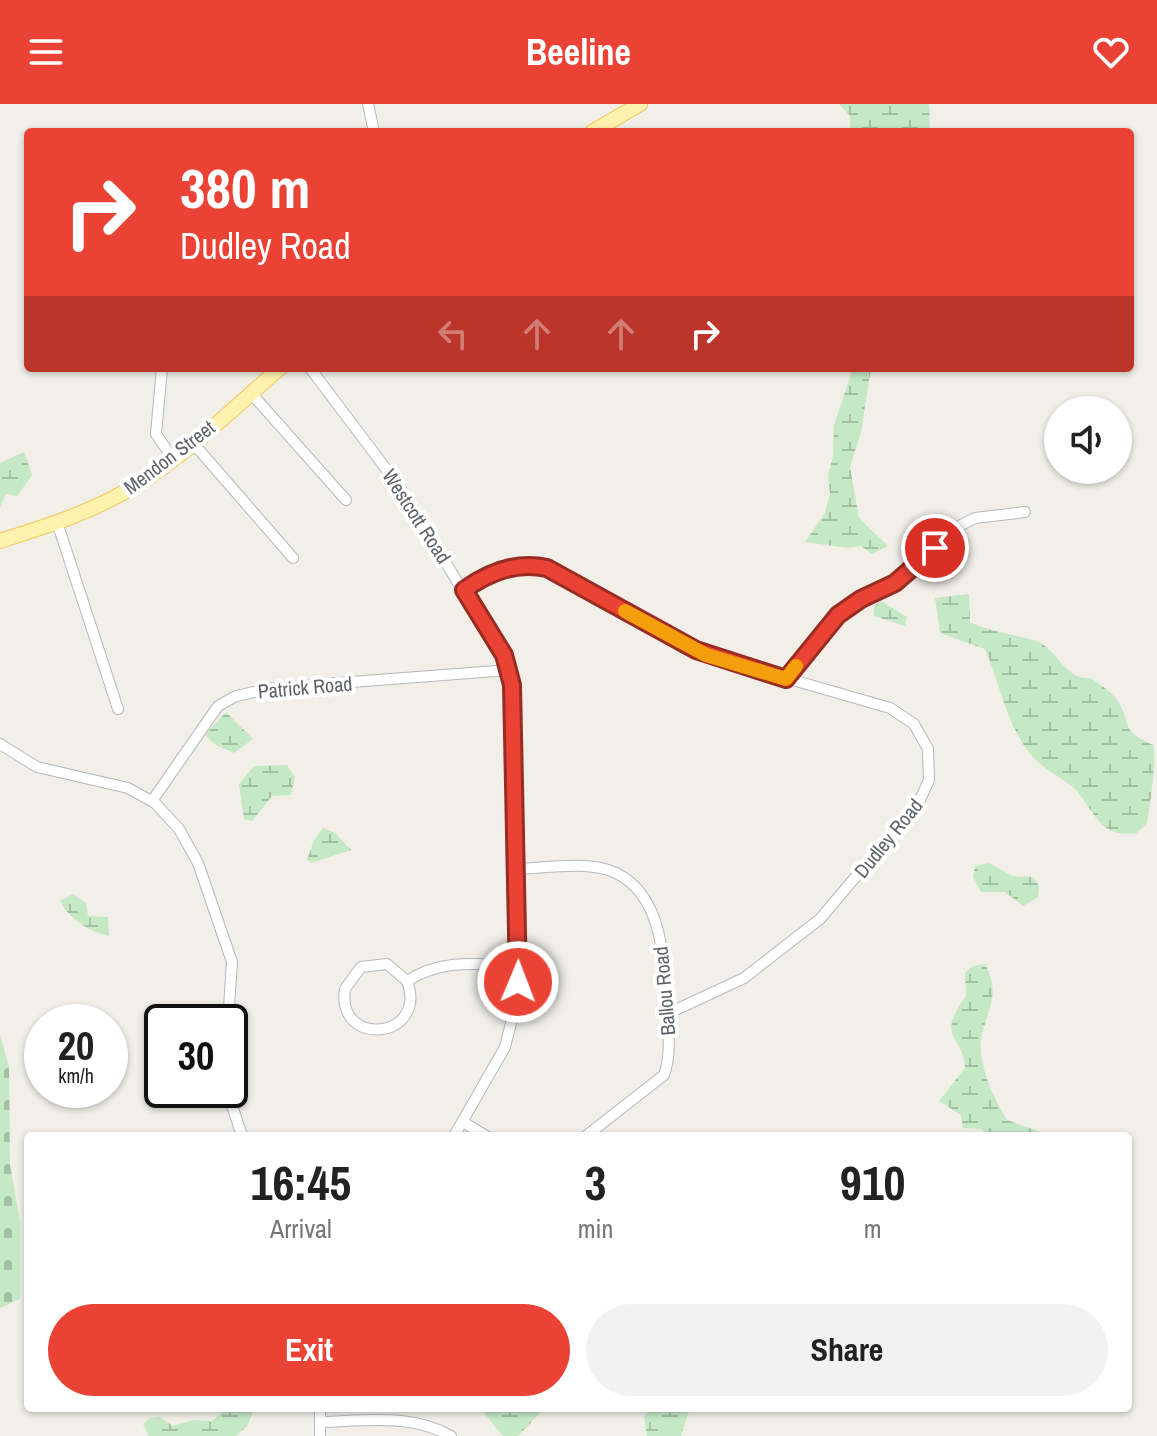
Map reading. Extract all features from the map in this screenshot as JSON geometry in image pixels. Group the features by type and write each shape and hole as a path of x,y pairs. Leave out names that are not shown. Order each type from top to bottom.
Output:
{"main road":[{"path":"599,128 640,104"},
{"name":"Mendon Street","path":"0,541 57,522 126,491 173,459 275,372"}],"street":[{"path":"368,104 373,128"},
{"path":"162,372 155,427 158,441 173,459"},
{"name":"Westcott Road","path":"313,372 377,453 464,590 510,670 517,869 517,999 505,1047 457,1132"},
{"path":"251,393 346,500"},
{"path":"193,443 293,558"},
{"path":"786,679 838,615 861,599 895,583 957,527 975,518 1025,512"},
{"path":"57,522 118,709"},
{"name":"Dudley Road","path":"464,590 506,568 529,565 547,568 696,650 890,708 908,719 928,749 931,771 927,787 914,808 820,919 744,978 667,1014"},
{"name":"Patrick Road","path":"152,801 210,715 236,696 272,688 510,670"},
{"path":"0,744 37,767 128,788 152,801 179,829 192,849 228,949 232,973 229,1004"},
{"name":"Ballou Road","path":"517,869 604,870 618,874 631,884 650,910 660,937 669,1044 664,1075 591,1132"},
{"path":"407,981 428,969 449,963 519,966"},
{"path":"387,964 407,981 410,1004 404,1018 392,1027 376,1030 362,1026 346,1009 345,989 350,976 361,967 387,964"},
{"path":"233,1108 241,1132"},
{"path":"463,1122 479,1132"},
{"path":"320,1412 320,1436"},
{"path":"320,1422 393,1419 451,1436"}],"green space":[{"path":"839,104 929,104 930,128 850,128 850,116"},
{"path":"852,372 870,372 861,432 850,467 859,518 888,546 872,554 861,546 848,548 805,542 825,513 830,494 828,474 833,457 834,425"},
{"path":"24,452 32,475 17,496 6,494 0,507 0,463"},
{"path":"969,594 970,622 1044,645 1074,675 1091,678 1112,694 1122,708 1130,730 1153,745 1154,770 1147,823 1137,833 1125,834 1106,828 1076,790 1041,764 1026,748 1011,722 985,649 940,633 935,598"},
{"path":"881,601 907,617 905,626 874,616 874,606"},
{"path":"226,712 253,739 234,753 214,744 205,735"},
{"path":"287,765 295,777 291,795 272,796 252,821 244,819 239,784 254,766"},
{"path":"323,828 335,833 351,850 311,863 307,860 314,840"},
{"path":"989,863 1012,876 1033,877 1039,886 1038,897 1023,906 1005,892 981,892 973,877 975,866"},
{"path":"73,894 86,903 88,916 108,917 109,936 88,928 69,914 60,901"},
{"path":"985,964 993,989 981,1041 986,1077 1007,1120 1038,1132 984,1132 982,1129 963,1128 961,1115 939,1101 965,1068 951,1029 957,1010 966,996 965,973 973,966"},
{"path":"0,1035 9,1067 10,1165 20,1221 20,1299 0,1308"},
{"path":"222,1412 253,1412 247,1426 236,1436 149,1436 143,1424 150,1418 160,1417 173,1426 193,1420 212,1421"},
{"path":"541,1412 518,1436 503,1436 484,1413"},
{"path":"647,1412 689,1412 681,1436 647,1436 644,1417"}],"slow traffic":[{"path":"625,611 724,662 786,679 796,666"}],"route":[{"path":"518,982 516,770 510,668 464,590 506,568 529,565 547,568 706,655 786,679 838,615 850,605 895,583 935,548"}]}
